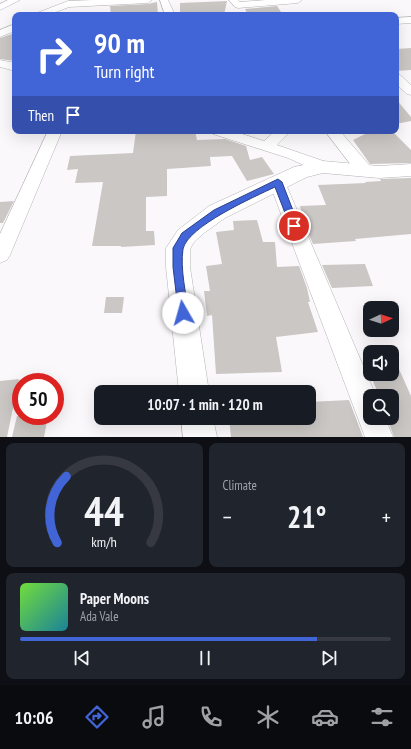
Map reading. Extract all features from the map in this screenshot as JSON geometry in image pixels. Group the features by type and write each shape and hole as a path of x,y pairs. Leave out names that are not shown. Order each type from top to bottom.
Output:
{"main road":[{"path":"193,385 179,282 178,248 186,236 217,212 301,172 323,167 380,172 411,170"},
{"path":"198,425 200,437"}],"street":[{"path":"0,7 16,0"},
{"path":"48,12 68,4 148,0"},
{"path":"164,0 169,12"},
{"path":"241,12 236,3 298,0"},
{"path":"0,25 12,28"},
{"path":"0,34 12,29"},
{"path":"0,63 12,66"},
{"path":"399,81 411,91"},
{"path":"2,245 54,134"},
{"path":"228,134 267,146 323,167"},
{"path":"267,146 281,134"},
{"path":"334,134 364,170"},
{"path":"278,182 363,396"},
{"path":"375,425 379,437"}],"building":[{"path":"227,1 225,12 180,12 180,3"},
{"path":"157,2 158,12 111,12 110,6 148,4"},
{"path":"277,6 281,12 246,12 245,9"},
{"path":"12,34 12,61 0,59 0,38"},
{"path":"411,48 411,70 399,71 399,49"},
{"path":"399,103 411,117 411,121 399,123"},
{"path":"136,134 196,134 197,140 225,139 246,146 250,160 262,157 274,174 247,181 232,156 210,157 211,166 167,169 167,196 146,197 146,231 154,231 155,245 121,247 92,246 103,182 75,183 78,169 67,170 70,156 133,153"},
{"path":"365,134 395,134 411,150 411,163 370,164 353,140"},
{"path":"411,178 411,234 355,239 356,241 313,244 306,228 300,206 326,205 318,185 366,183 365,182 381,181 380,179"},
{"path":"14,201 3,223 0,223 0,202"},
{"path":"257,220 263,242 275,242 277,267 299,266 307,288 310,302 308,302 318,332 276,337 282,372 216,374 212,315 207,316 204,291 210,291 206,266 222,264 216,232 234,230 233,221"},
{"path":"365,264 373,286 332,288 322,265"},
{"path":"106,297 124,297 122,313 104,313"},
{"path":"399,369 411,396 411,437 394,437 390,425 399,425 399,389 376,389 373,381 399,381"},
{"path":"12,380 12,413 7,437 0,437 0,381"},
{"path":"349,400 363,437 231,437 230,425 316,425 316,402"},
{"path":"15,425 46,425 44,437 12,437"}],"route":[{"path":"183,313 178,267 178,248 186,236 196,227 217,212 278,182 294,226"}]}
